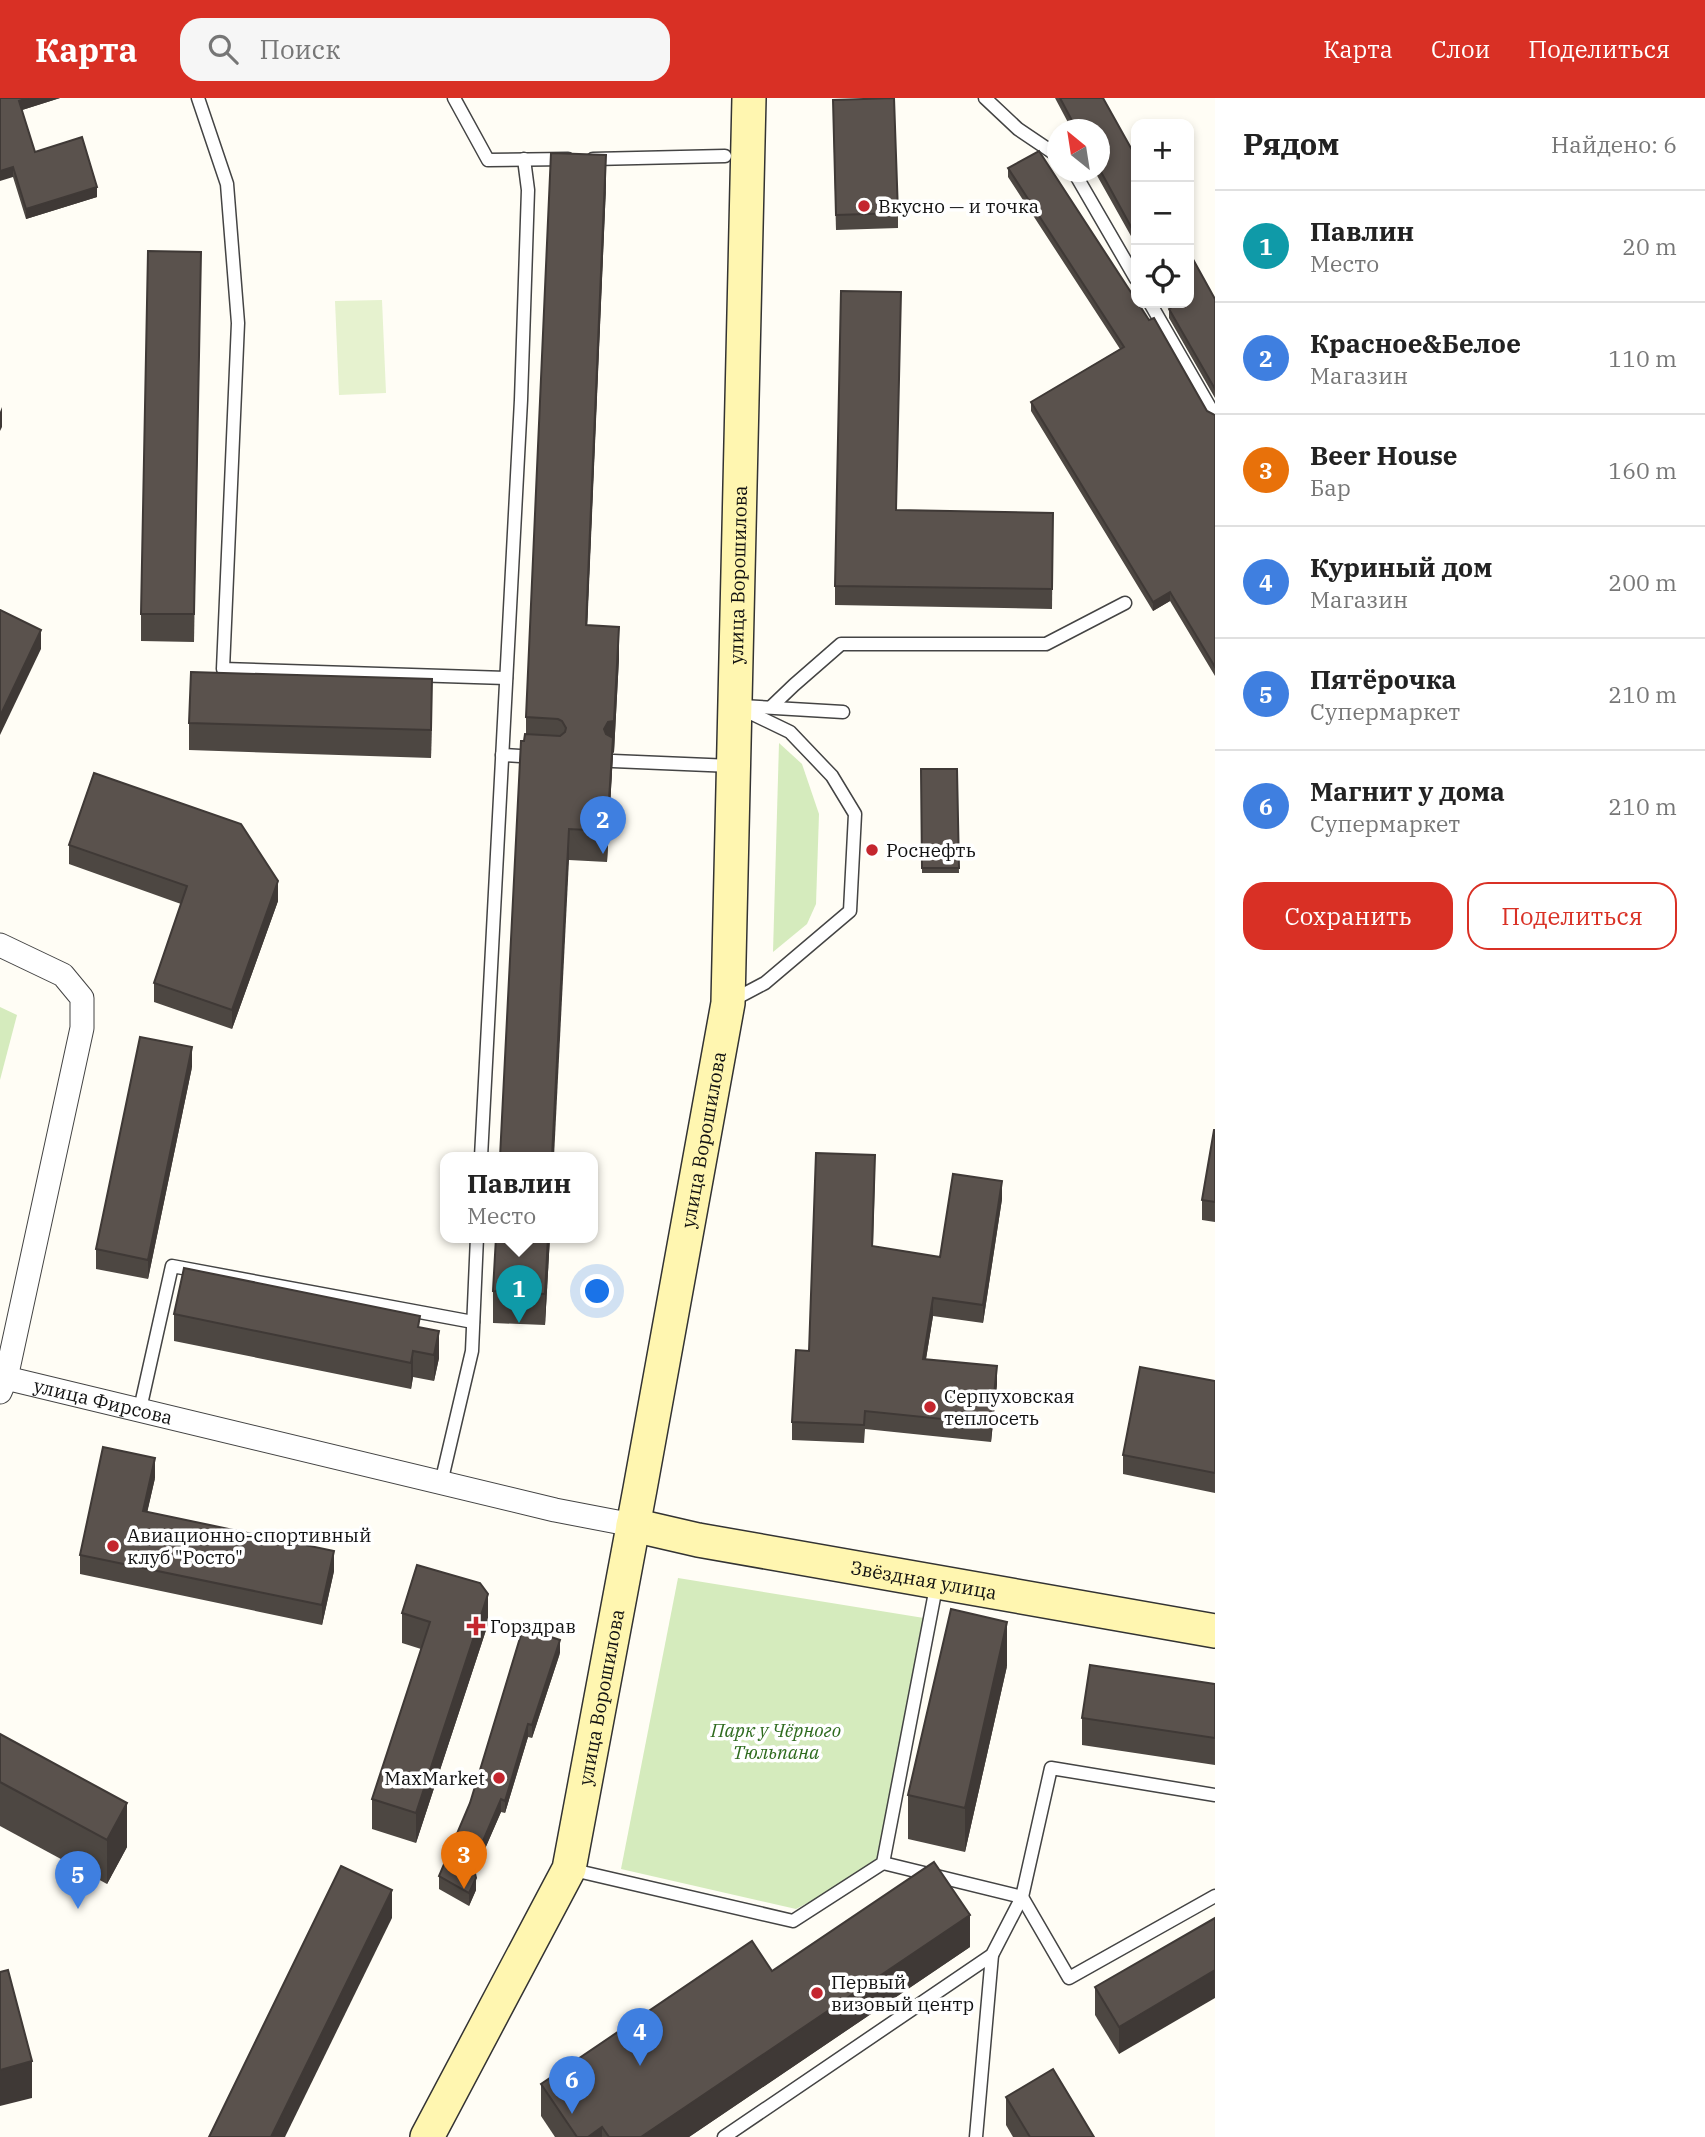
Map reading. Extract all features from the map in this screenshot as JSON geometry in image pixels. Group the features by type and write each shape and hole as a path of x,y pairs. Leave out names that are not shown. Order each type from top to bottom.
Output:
{"main road":[{"name":"улица Ворошилова","path":"434,2134 569,1869 634,1525 727,1003 749,98"},
{"name":"Звёздная улица","path":"634,1525 698,1541 1215,1631"}],"street":[{"name":"улица Фирсова","path":"0,945 63,975 82,998 82,1028 3,1385 140,1409 555,1510 634,1525"}],"lane":[{"path":"198,98 227,184 238,323 223,669 506,678"},
{"path":"454,98 488,160 725,156"},
{"path":"985,98 1018,129 1047,149"},
{"path":"481,1152 523,334 528,190 524,159"},
{"path":"1080,182 1131,270"},
{"path":"1153,308 1215,416"},
{"path":"771,707 841,644 1046,644 1125,603"},
{"path":"734,705 843,712"},
{"path":"727,1003 765,983 850,911 855,814 832,776 790,732 734,705"},
{"path":"502,755 543,758"},
{"path":"613,761 733,766"},
{"path":"441,1483 472,1351 477,1243"},
{"path":"140,1409 172,1266 473,1322"},
{"path":"883,1863 937,1581"},
{"path":"976,2137 992,1955 1021,1896 1051,1768 1215,1795"},
{"path":"569,1869 793,1921 883,1863 1021,1896 1069,1978 1215,1896"},
{"path":"724,2137 992,1955"}],"green space":[{"path":"382,300 386,393 339,395 335,301"},
{"path":"779,743 802,764 819,814 816,904 807,924 773,952"},
{"path":"0,1007 17,1015 0,1080"},
{"name":"Парк у Чёрного Тюльпана","path":"678,1578 930,1619 883,1863 796,1909 621,1869"}],"building":[{"path":"0,98 28,98 19,101 35,152 82,137 97,187 26,209 13,167 0,171"},
{"path":"894,98 898,213 836,215 833,100"},
{"path":"1060,98 1103,98 1131,148 1131,227 1107,182 1110,182 1110,119 1071,119"},
{"path":"1039,151 1047,163 1047,182 1059,182 1131,292 1131,308 1141,308 1149,320 1154,318 1207,411 1215,415 1215,667 1170,592 1153,602 1031,402 1124,347 1008,168"},
{"path":"551,153 606,155 586,625 619,627 614,721 608,722 604,729 606,734 613,738 607,831 569,829 552,1152 500,1152 521,741 524,741 525,734 560,736 566,728 558,719 526,717"},
{"path":"148,251 201,252 194,614 141,614"},
{"path":"1194,261 1215,299 1215,389 1169,309 1194,308"},
{"path":"841,291 901,292 896,510 1053,513 1052,589 835,586"},
{"path":"0,610 41,630 0,716"},
{"path":"191,672 432,679 431,730 189,723"},
{"path":"921,769 957,769 959,868 922,868"},
{"path":"94,773 241,824 278,881 232,1010 154,983 187,886 69,845"},
{"path":"140,1037 192,1047 148,1260 96,1249"},
{"path":"1215,1130 1215,1202 1202,1200"},
{"path":"816,1153 875,1155 872,1246 940,1257 953,1174 1002,1181 983,1305 933,1298 923,1359 997,1366 991,1424 865,1411 864,1425 792,1422 796,1350 809,1351"},
{"path":"496,1243 548,1243 545,1294 493,1291"},
{"path":"184,1268 420,1316 418,1327 439,1331 434,1355 413,1351 411,1363 174,1314"},
{"path":"1140,1367 1215,1381 1215,1473 1123,1455"},
{"name":"Авиационно-спортивный клуб \"Росто\"","path":"103,1447 155,1458 143,1511 334,1551 322,1605 80,1555"},
{"path":"417,1565 480,1583 488,1594 416,1813 372,1799 430,1622 402,1613"},
{"path":"951,1609 1007,1622 965,1808 908,1795"},
{"path":"523,1628 560,1640 532,1725 528,1724 505,1801 501,1799 473,1864 476,1878 469,1893 439,1876 470,1803"},
{"path":"1090,1665 1215,1684 1215,1738 1082,1718"},
{"path":"0,1734 127,1803 107,1840 0,1782"},
{"path":"934,1862 970,1915 641,2137 609,2137 602,2127 588,2137 577,2137 541,2084 752,1941 772,1971"},
{"path":"341,1866 392,1890 271,2137 209,2137"},
{"path":"1215,1918 1215,1970 1119,2027 1095,1987"},
{"path":"8,1970 32,2061 0,2070 0,1972"},
{"path":"1053,2069 1094,2137 1030,2137 1006,2097"}],"place":[{"name":"Вкусно — и точка","path":"864,206"},
{"name":"Роснефть","path":"872,850"},
{"name":"Красное&Белое","path":"603,854"},
{"name":"Павлин","path":"519,1323"},
{"name":"Серпуховская теплосеть","path":"930,1407"},
{"name":"Авиационно-спортивный клуб \"Росто\"","path":"113,1546"},
{"name":"Горздрав","path":"476,1626"},
{"name":"MaxMarket","path":"499,1778"},
{"name":"Beer House","path":"464,1889"},
{"name":"Пятёрочка","path":"78,1909"},
{"name":"Первый визовый центр","path":"817,1993"},
{"name":"Куриный дом","path":"640,2066"},
{"name":"Магнит у дома","path":"572,2114"}]}
